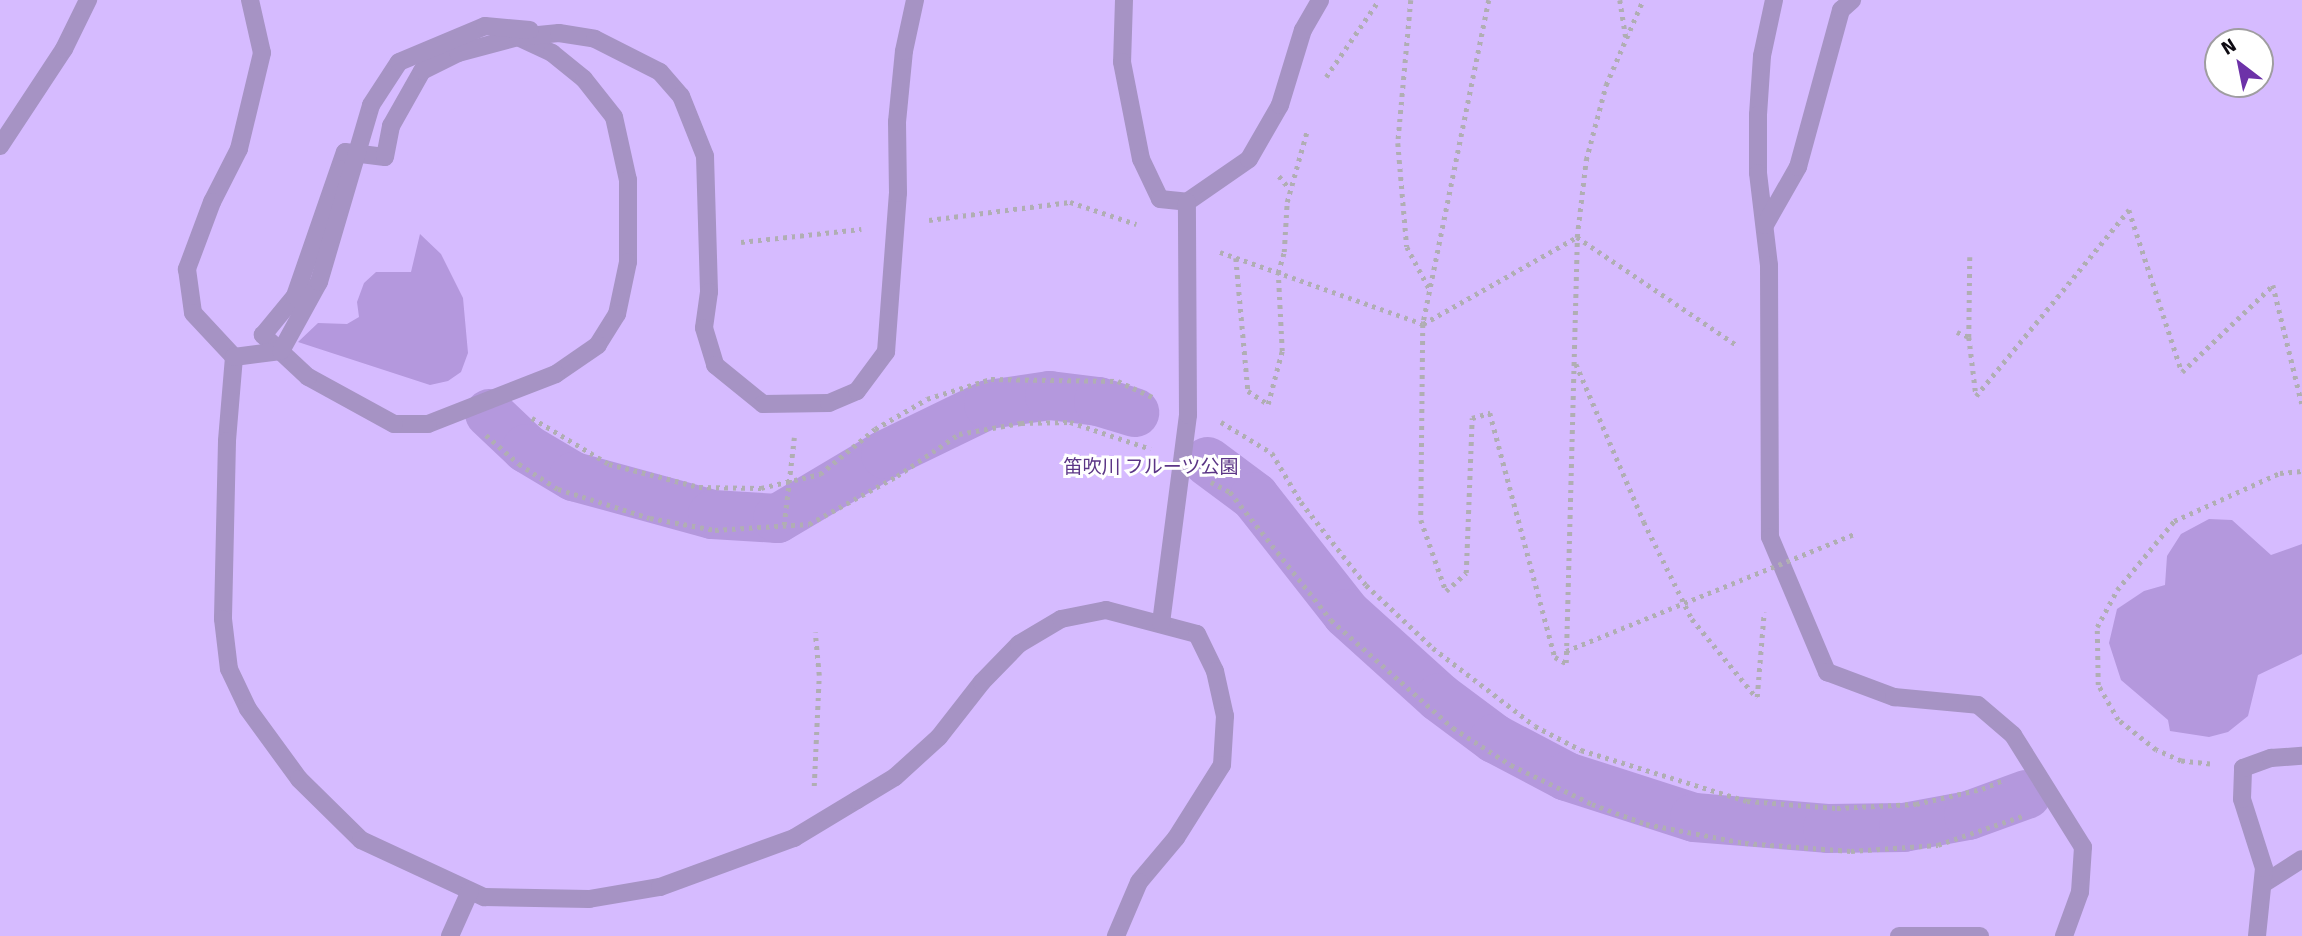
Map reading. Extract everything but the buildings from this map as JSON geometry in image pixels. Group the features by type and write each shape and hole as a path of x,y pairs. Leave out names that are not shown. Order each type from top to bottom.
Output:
{"street":[{"path":"0,146 64,49 88,0"},
{"path":"250,0 262,52 239,149 212,202 187,269 193,313 234,357 227,442 223,620 229,669 270,743 361,840 484,897 589,899 660,887 809,828 895,777 939,737 982,681 1019,644 1061,619 1106,610 1161,622 1197,634 1215,671 1225,716 1222,765 1176,838 1139,882 1116,936"},
{"path":"359,153 371,105 399,62 485,26 595,38 628,54 660,72 681,96 705,156 705,328 715,365 763,404 829,403 857,391 886,352 902,63 915,0"},
{"path":"1124,0 1122,62 1140,159 1160,199 1187,202 1249,159 1280,105 1303,30 1320,0"},
{"path":"1774,0 1762,57 1758,115 1758,173 1765,225 1770,537 1827,671 1894,697 1978,705 2013,735 2083,847 2080,892 2064,936"},
{"path":"1765,225 1798,167 1841,10 1852,0"},
{"path":"518,37 552,53 584,79 614,117 628,180 628,262 617,314 598,345 535,384 464,408 428,424 394,424 308,377 263,335 295,296 345,152 385,157 391,126 422,71 458,52 518,37 559,33"},
{"path":"1161,622 1184,468 1188,415 1187,202"},
{"path":"234,357 281,351"},
{"path":"2256,936 2264,868 2242,799 2243,768 2272,758 2302,756"},
{"path":"2263,884 2302,859"},
{"path":"450,936 470,891"},
{"path":"1899,936 1980,936"}],"path":[{"path":"1321,85 1379,0"},
{"path":"1411,0 1398,143 1407,247 1430,291"},
{"path":"1489,0 1423,324 1421,520 1446,591 1466,573 1472,418 1490,413 1555,657 1566,663 1577,237 1586,160 1606,85 1643,0"},
{"path":"1620,0 1626,39"},
{"path":"1236,258 1248,391 1268,404 1282,351 1278,272 1284,252 1287,202 1310,120"},
{"path":"707,243 894,225 1070,202 1423,324 1577,237"},
{"path":"1970,257 1969,337 1976,396 2129,211 2182,372 2273,285 2302,404"},
{"path":"1577,237 1745,351"},
{"path":"1957,332 1969,337"},
{"path":"1574,360 1644,522 1692,619 1756,698 1764,604"},
{"path":"785,525 796,405"},
{"path":"464,408 481,430 519,464 558,489 650,518 715,530 809,524 959,435 1021,423 1070,422 1110,433 1230,492 1331,620 1452,728 1511,765 1592,804 1646,824 1745,843 1851,851 1938,845 2055,803"},
{"path":"1188,415 1231,424 1272,453 1301,502 1366,585 1472,678 1535,726 1581,750 1746,801 1838,808 1929,801 1982,789 2032,766"},
{"path":"2243,768 2181,761 2156,750 2118,720 2098,685 2097,627 2116,590 2174,522 2280,473 2302,471"},
{"path":"1566,651 1856,533"},
{"path":"1766,578 1770,537"},
{"path":"809,828 819,674 815,632"}],"green space":[{"name":"笛吹川 フルーツ公園","path":"0,0 2302,0 2302,936 0,936"}],"shaded area":[{"path":"420,234 441,254 463,298 468,353 461,372 448,381 430,385 298,342 318,323 347,324 359,317 357,302 364,283 376,272 411,272"},
{"path":"2209,519 2232,520 2271,555 2302,544 2302,654 2258,675 2248,716 2228,732 2209,737 2170,731 2168,720 2121,680 2109,643 2117,609 2144,591 2165,585 2167,556 2181,534"}],"waterway":[{"path":"489,413 526,448 573,476 712,514 777,518 885,454 988,404 1049,395 1098,401 1134,412"},
{"path":"1207,461 1254,496 1346,613 1439,697 1494,738 1566,776 1694,817 1827,828 1903,827 1968,815 2026,794"}]}
